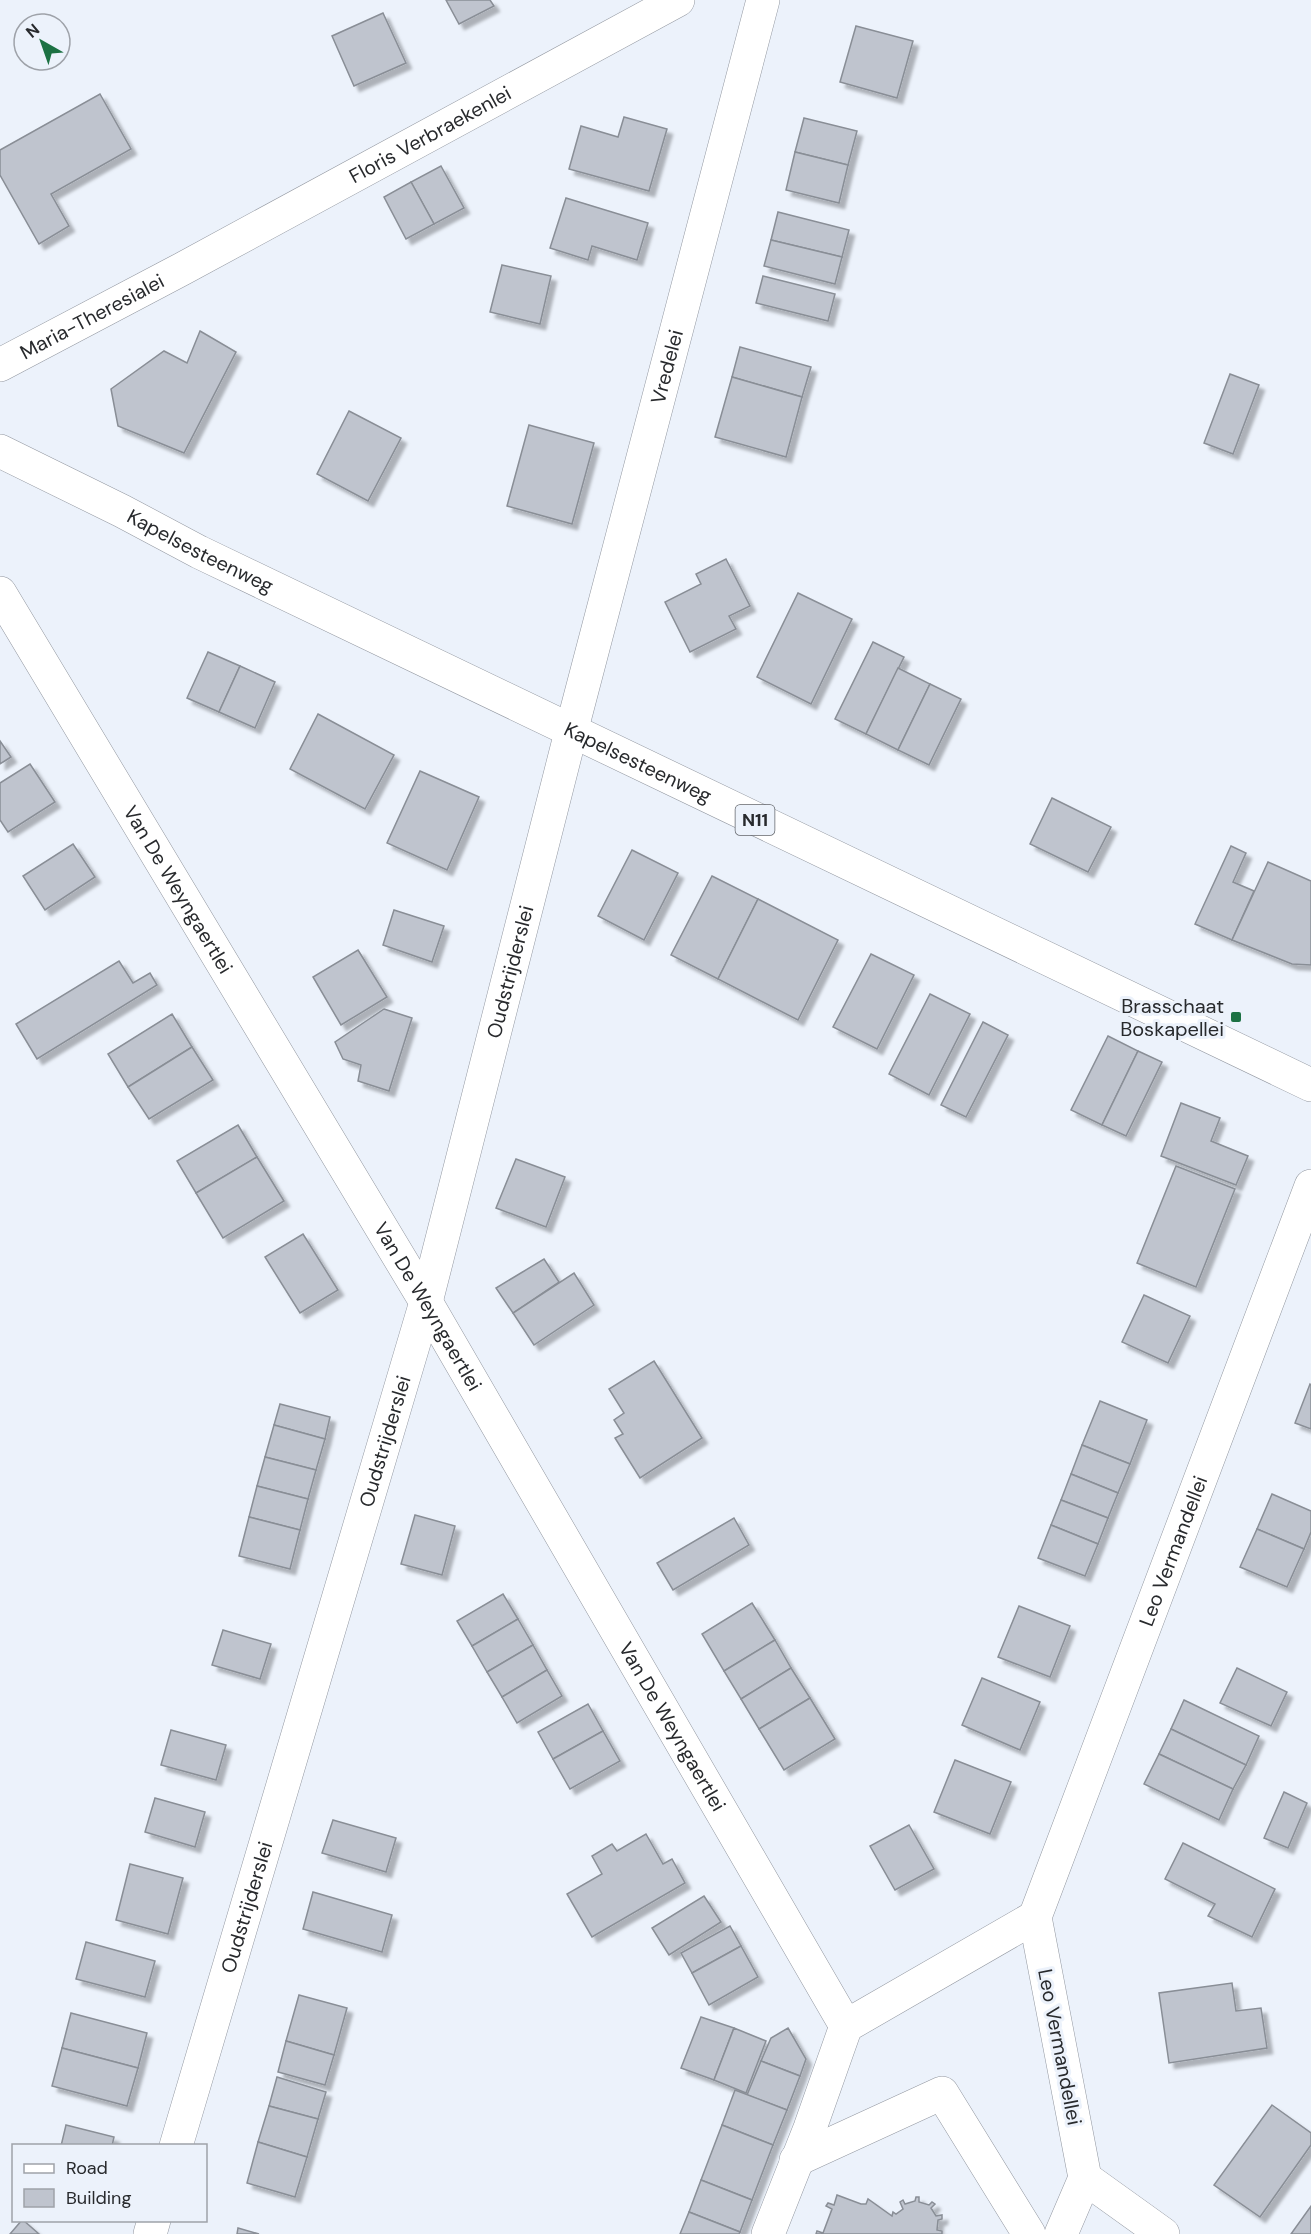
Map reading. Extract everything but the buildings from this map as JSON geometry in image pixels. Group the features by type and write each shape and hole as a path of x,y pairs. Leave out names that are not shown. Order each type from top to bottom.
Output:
{"street":[{"name":"Floris Verbraekenlei","path":"182,269 678,0"},
{"name":"Vredelei","path":"571,732 763,0"},
{"name":"Maria-Theresialei","path":"0,365 182,269"},
{"name":"Kapelsesteenweg","path":"0,451 210,557 571,732 1311,1085"},
{"name":"Van De Weyngaertlei","path":"0,593 426,1302 846,2026"},
{"name":"Oudstrijderslei","path":"176,2144 426,1302 571,732"},
{"name":"Leo Vermandellei","path":"1085,2178 1035,1917 1311,1186"},
{"path":"768,2234 810,2128 846,2026 1035,1917"},
{"path":"796,2160 942,2093 1029,2234"},
{"path":"1061,2234 1085,2178 1163,2234"}],"place":[{"name":"Brasschaat Boskapellei","path":"1236,1017"}]}
